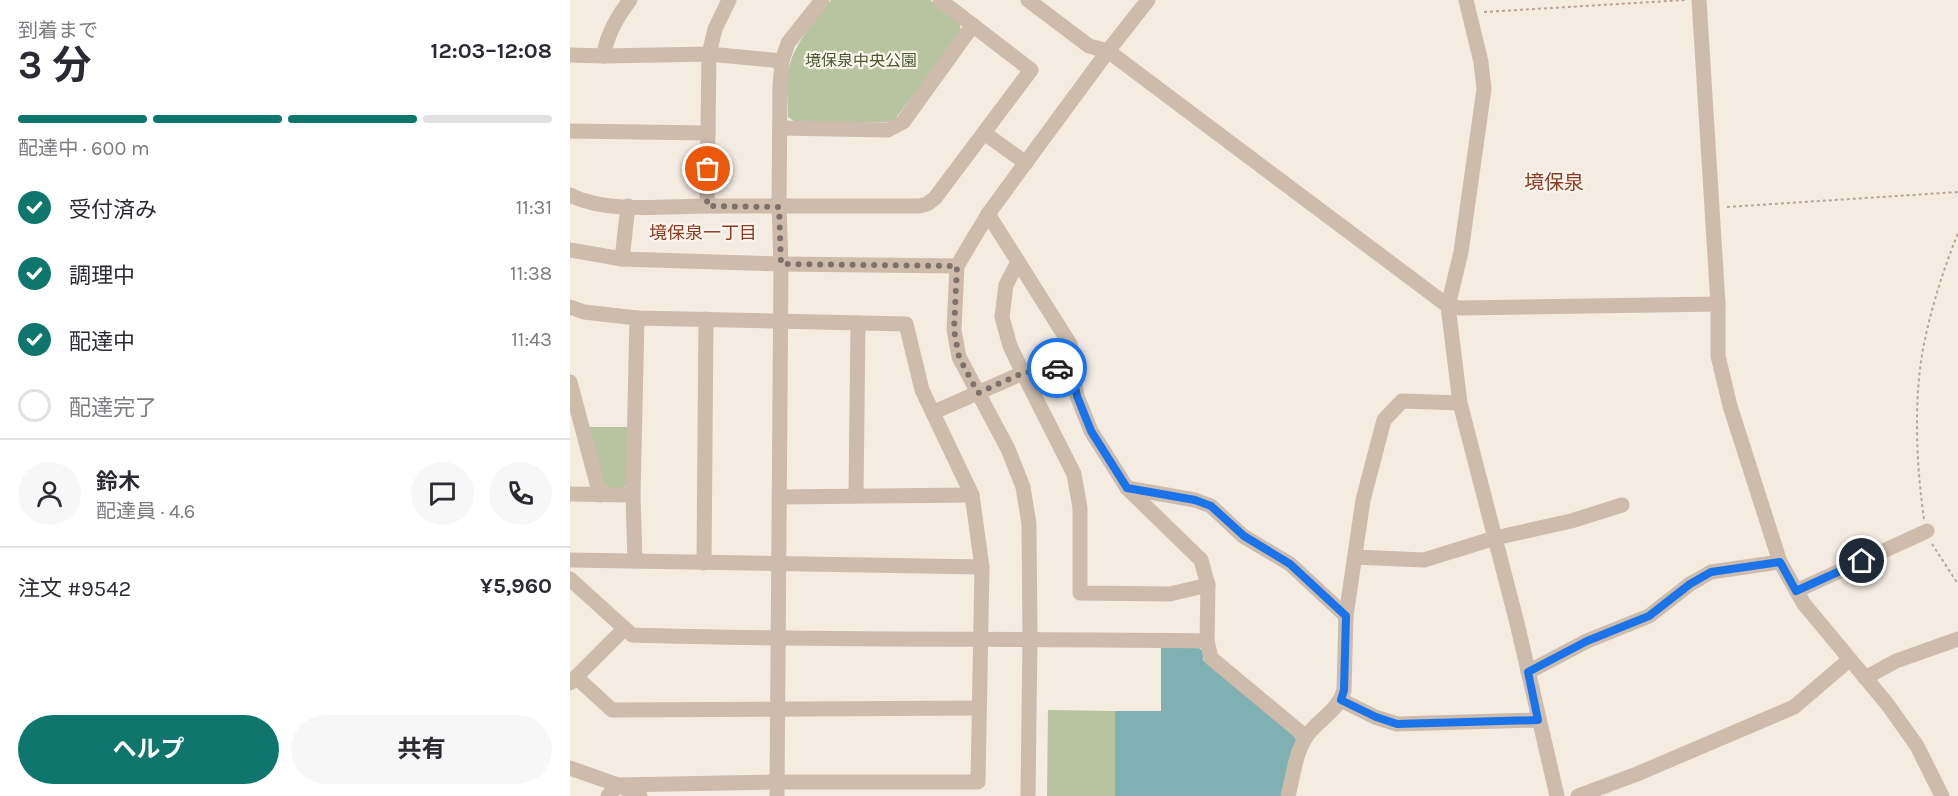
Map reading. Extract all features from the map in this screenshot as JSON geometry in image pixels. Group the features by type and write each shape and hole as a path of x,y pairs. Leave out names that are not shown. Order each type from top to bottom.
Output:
{"street":[{"path":"604,56 605,41 630,0"},
{"path":"707,206 709,54 715,29 729,0"},
{"path":"777,789 781,264 779,207 782,61 788,43 822,0"},
{"path":"570,195 601,204 628,207 919,206 927,204 935,198 1031,70 940,0"},
{"path":"1028,0 1089,46 1108,51 1448,306 1461,308 1718,304"},
{"path":"1028,796 1029,524 1023,487 1008,449 959,357 954,330 957,266 988,214 1148,0"},
{"path":"1699,0 1718,304 1718,356 1730,406 1780,562 1804,604 1888,705 1917,746 1942,796"},
{"path":"1468,7 1481,62 1484,89 1461,252 1448,306 1460,403 1557,796"},
{"path":"780,128 888,130 903,122 973,25"},
{"path":"570,55 709,54 782,61"},
{"path":"570,131 708,133"},
{"path":"984,133 1026,163"},
{"path":"622,259 628,207"},
{"path":"988,214 1070,344 1071,366 1077,396 1091,431 1127,488 1201,560 1208,585 1207,641 1211,658 1306,736"},
{"path":"570,250 622,259 957,266"},
{"path":"1018,262 1006,285 1002,316 1010,346 1074,474 1080,508 1080,593 1170,594 1208,585"},
{"path":"570,307 584,312 637,318 906,324 922,390 972,495 982,567 978,782 777,789 613,790"},
{"path":"635,561 633,495 637,318"},
{"path":"704,563 706,319"},
{"path":"856,496 858,323"},
{"path":"934,412 1023,373 1071,366"},
{"path":"570,382 600,495"},
{"path":"1288,796 1298,754 1306,736 1335,709 1344,690 1346,616 1363,500 1384,420 1402,400 1460,403"},
{"path":"1127,488 1195,500 1211,506 1244,536 1290,564 1346,616"},
{"path":"570,494 633,495"},
{"path":"779,497 972,495"},
{"path":"1355,558 1424,560 1495,538 1571,521 1622,505"},
{"path":"1796,591 1927,531"},
{"path":"570,560 982,567"},
{"path":"1528,672 1587,641 1649,616 1690,584 1711,572 1780,562"},
{"path":"570,579 632,635 777,639 1030,638 1207,641"},
{"path":"624,629 573,680 612,710 979,708"},
{"path":"1865,678 1896,661 1958,639"},
{"path":"1578,796 1637,774 1794,707 1849,660"},
{"path":"1341,700 1376,717 1397,724 1538,720"},
{"path":"570,768 613,790 640,796"}],"path":[{"path":"1468,7 1690,0"},
{"path":"1712,208 1958,192"},
{"path":"1958,233 1941,277 1924,341 1917,411 1921,498 1927,531 1931,543 1958,584"}],"green space":[{"name":"境保泉中央公園","path":"831,0 930,0 960,24 961,33 895,119 887,122 795,122 788,117 787,79 790,64 805,34"},
{"path":"586,427 629,427 628,484 622,489 616,490 603,485"},
{"path":"1048,710 1115,711 1115,796 1047,796"}],"water":[{"path":"1161,645 1196,646 1203,651 1203,660 1292,733 1297,741 1282,796 1115,796 1115,711 1161,711"}],"way so far":[{"path":"708,169 707,206 779,207 781,264 957,266 954,330 959,357 978,393 1023,373 1057,368"}],"district":[{"name":"境保泉","path":"1554,182"},
{"name":"境保泉一丁目","path":"703,233"}],"route":[{"path":"1057,368 1071,366 1077,396 1091,431 1127,488 1195,500 1211,506 1244,536 1290,564 1346,616 1344,690 1341,700 1376,717 1397,724 1538,720 1528,672 1587,641 1649,616 1690,584 1711,572 1780,562 1796,591 1862,561"}]}
